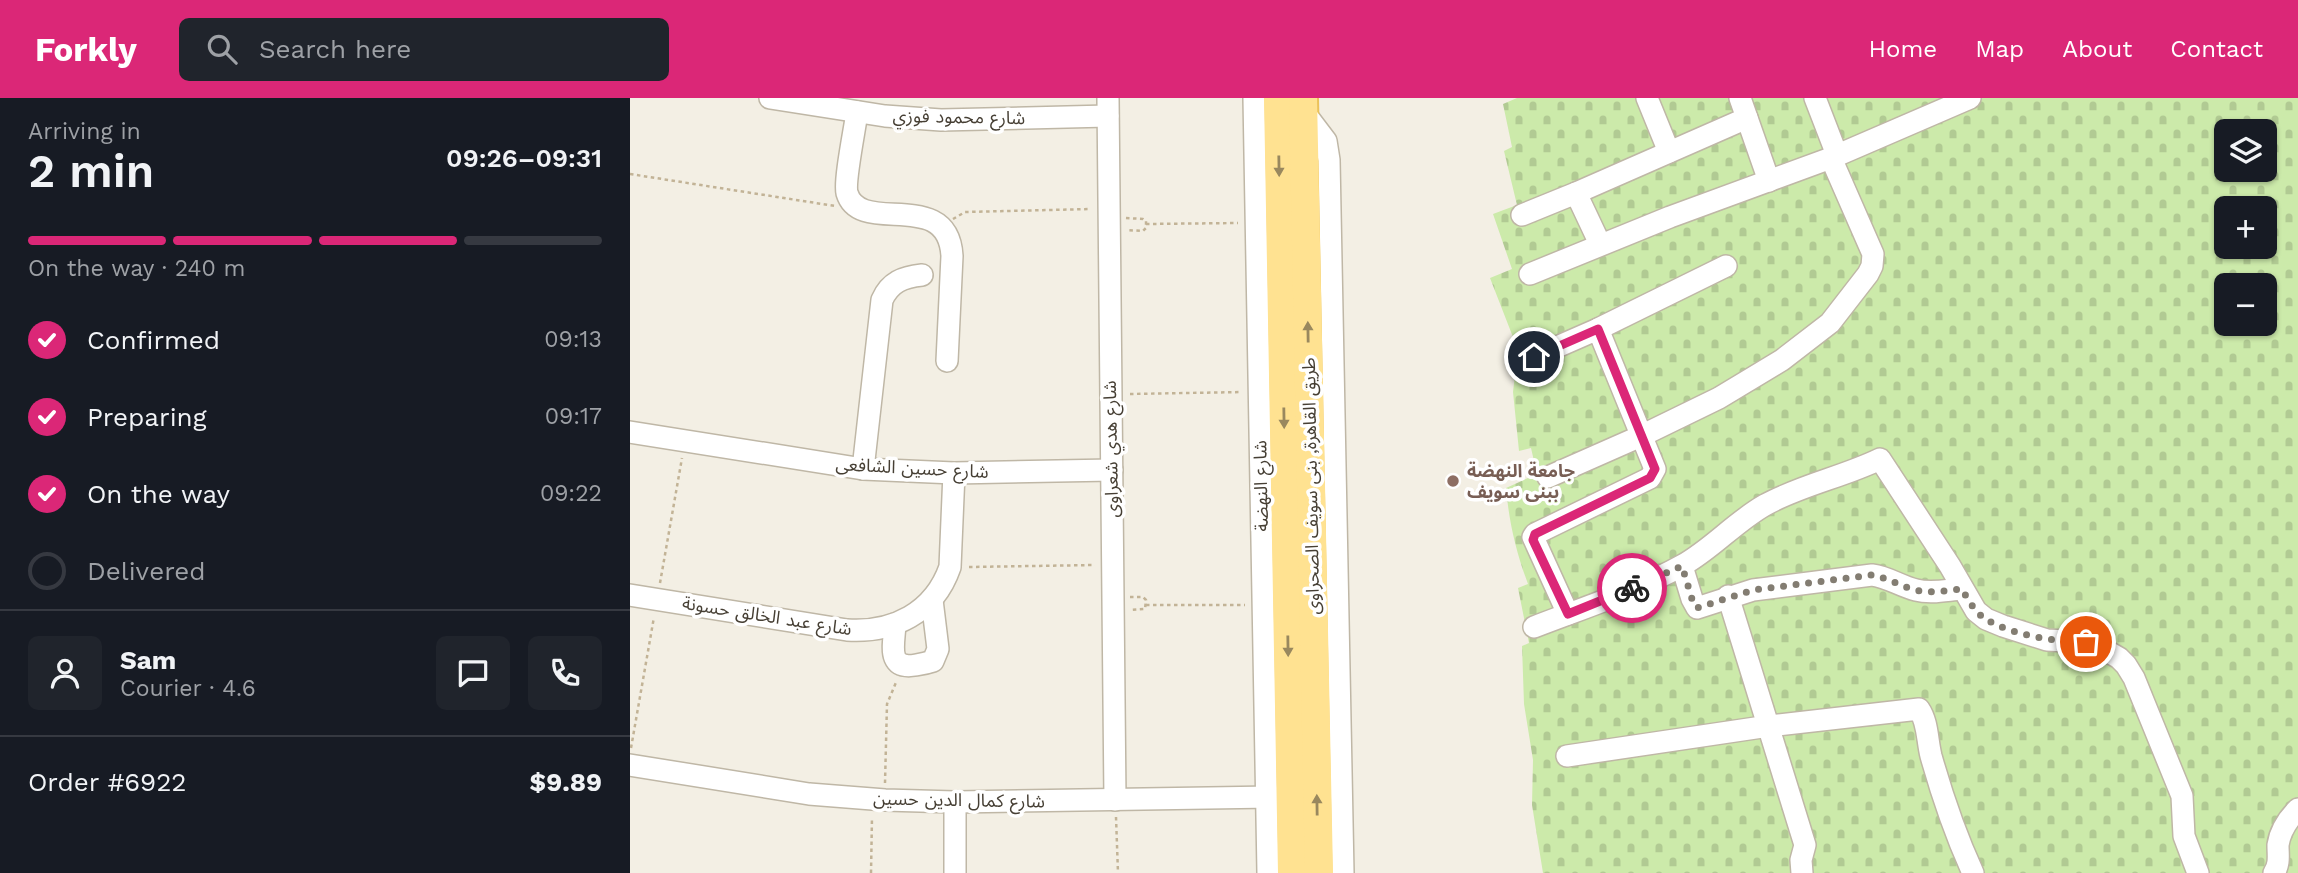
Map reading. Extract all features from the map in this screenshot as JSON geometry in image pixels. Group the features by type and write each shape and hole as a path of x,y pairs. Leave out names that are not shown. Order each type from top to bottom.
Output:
{"main road":[{"name":"طريق القاهرة, بنى سويف الصحراوى","path":"1278,98 1281,217 1278,797 1292,873"},
{"name":"طريق القاهرة, بنى سويف الصحراوى","path":"1304,105 1281,217 1326,634 1319,873"}],"street":[{"name":"شارع محمود فوزي","path":"770,98 913,119 970,121 1108,107"},
{"name":"شارع النهضة","path":"1254,98 1281,217 1259,391 1263,605 1278,797 1268,873"},
{"path":"1647,98 1669,152"},
{"path":"1548,477 1719,398 1801,347 1830,323 1868,274 1873,254 1834,156 1815,98"},
{"path":"1530,274 1601,244 1834,156 1936,105 1969,98"},
{"path":"1304,105 1329,149 1326,634 1343,873"},
{"name":"شارع هدي شعراوى","path":"1108,107 1115,800"},
{"path":"1522,215 1669,152 1743,108 1769,181"},
{"path":"857,112 846,188 851,201 862,211 929,219 936,222 947,234 952,256 947,361"},
{"path":"1576,193 1601,244"},
{"path":"1534,357 1598,329 1726,265"},
{"path":"863,469 882,300 895,282 909,276 922,275"},
{"path":"1568,614 1533,537 1650,478 1655,469 1598,329"},
{"name":"شارع حسين الشافعى","path":"630,432 863,469 954,473 1112,470"},
{"path":"1534,627 1682,566 1709,548 1741,520 1765,505 1880,459 1976,611 1986,619 2047,640 2086,642 2100,647 2126,665 2134,678 2182,796 2184,836 2198,873"},
{"name":"شارع عبد الخالق حسونة","path":"630,595 847,630 871,630 895,624 915,615 932,600 950,567 954,473"},
{"path":"1682,566 1697,608 1753,590 1872,575 1929,593 1962,589"},
{"path":"1728,596 1805,845 1801,860 1802,873"},
{"path":"895,624 894,656 898,663 906,666 929,663 938,653 932,600"},
{"path":"1567,756 1769,726 1919,709 1923,715 1931,755 1944,795 1973,873"},
{"name":"شارع كمال الدين حسين","path":"630,765 809,794 878,800 955,802 1278,797"},
{"path":"955,802 955,873"},
{"path":"2274,873 2279,862 2278,842 2281,833 2298,809"}],"path":[{"path":"630,174 862,211"},
{"path":"947,234 954,218 965,212 1143,219 1146,224"},
{"path":"1146,224 1281,217"},
{"path":"1109,219 1143,231 1146,224"},
{"path":"1111,395 1259,391"},
{"path":"950,567 1112,565"},
{"path":"1146,605 1263,605"},
{"path":"871,873 887,704 906,666"},
{"path":"1115,800 1118,873"}],"green space":[{"path":"1517,98 2298,98 2298,873 1543,873 1532,805 1533,760 1524,704 1522,646 1529,643 1518,588 1528,584 1514,537 1506,488 1537,474 1531,448 1519,451 1513,392 1518,350 1490,278 1512,269 1493,214 1517,205 1504,151 1512,147 1503,104"}],"way so far":[{"path":"1632,588 1682,566 1697,608 1753,590 1872,575 1929,593 1962,589 1976,611 1986,619 2047,640 2086,642"}],"place":[{"name":"جامعة النهضة ببنى سويف","path":"1453,481"}],"route":[{"path":"1534,357 1598,329 1655,469 1650,478 1535,534 1533,540 1568,614 1632,588"}]}
